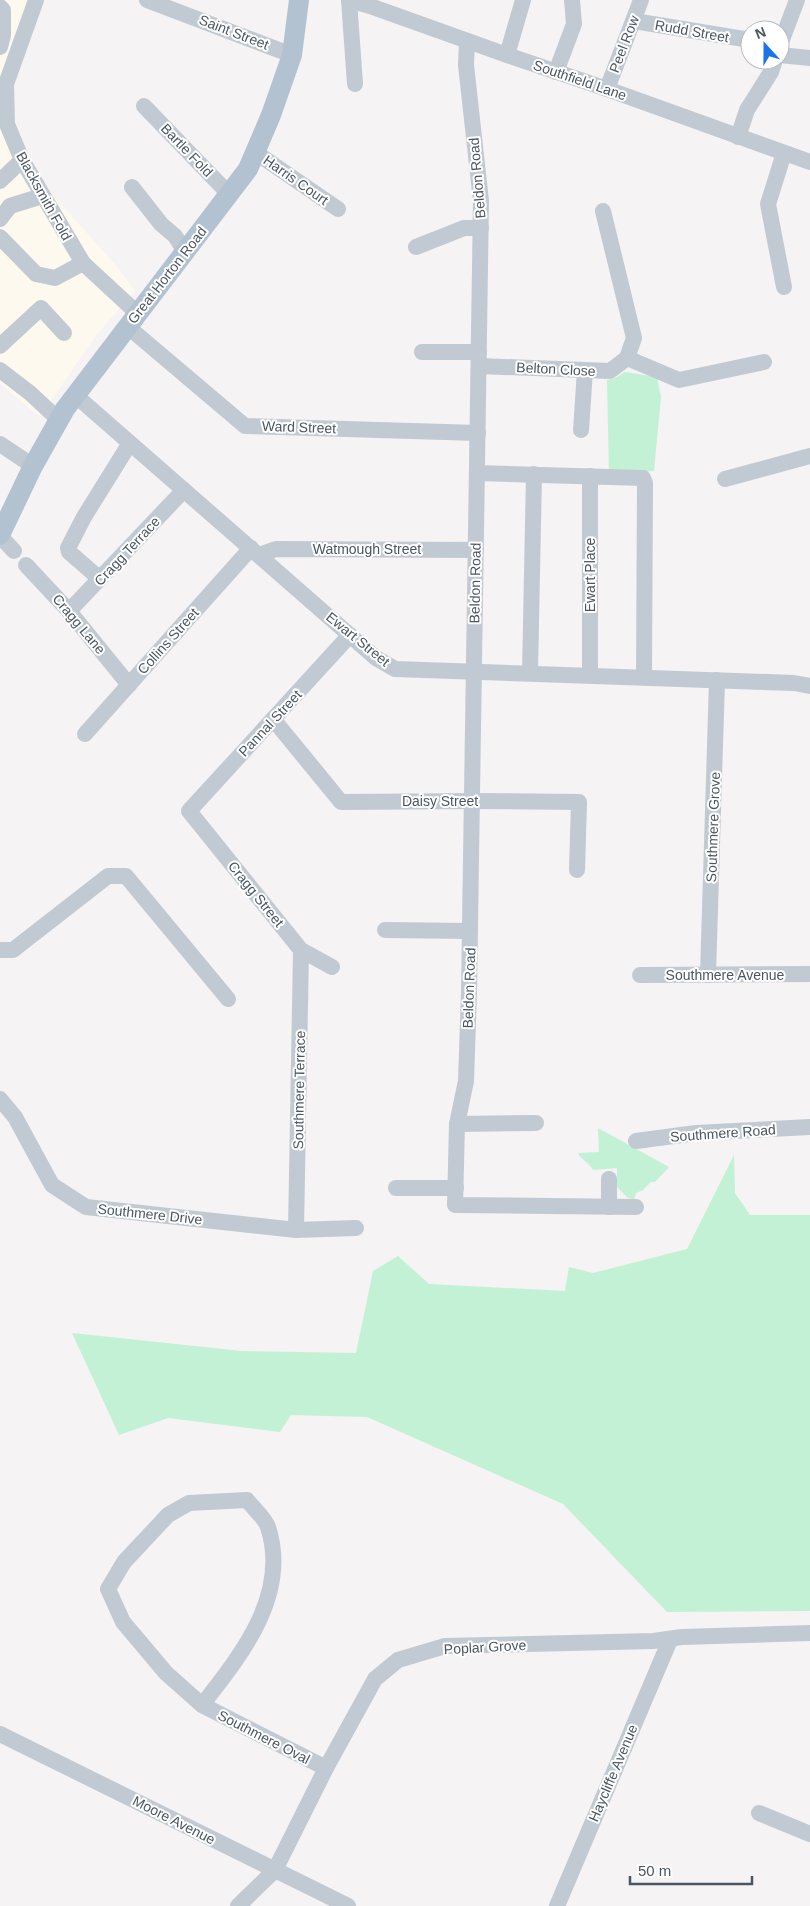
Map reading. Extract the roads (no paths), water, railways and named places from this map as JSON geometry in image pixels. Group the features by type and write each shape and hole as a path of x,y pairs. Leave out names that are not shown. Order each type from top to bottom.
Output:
{"main road":[{"name":"Great Horton Road","path":"0,535 33,466 59,420 132,319 186,253 248,169 271,115 292,55 299,0"}],"street":[{"name":"Blacksmith Fold","path":"36,0 6,84 3,128 82,263 132,319"},
{"name":"Saint Street","path":"148,0 168,3 292,55"},
{"name":"Southfield Lane","path":"349,0 370,3 507,56 607,89 810,162"},
{"path":"349,0 356,84"},
{"path":"507,56 523,0"},
{"path":"556,72 574,24 572,0"},
{"name":"Peel Row","path":"607,89 641,0"},
{"path":"789,20 797,0"},
{"path":"0,6 3,10 3,35 0,47"},
{"name":"Rudd Street","path":"634,21 740,38"},
{"name":"Beldon Road","path":"467,41 466,65 481,201 481,228 470,931 466,1081 457,1124 455,1205 636,1207"},
{"path":"790,56 810,58"},
{"path":"738,137 747,110 772,70"},
{"name":"Bartle Fold","path":"144,106 230,194"},
{"name":"Harris Court","path":"255,152 338,209"},
{"path":"784,153 768,204 784,287"},
{"path":"0,181 22,160"},
{"path":"132,187 186,253"},
{"path":"0,219 10,206 42,196"},
{"path":"603,211 634,338 627,358 679,380 764,362"},
{"path":"416,247 464,228 481,228"},
{"path":"0,236 36,274 55,278 82,263"},
{"path":"0,346 41,308 64,332"},
{"name":"Ward Street","path":"132,319 245,426 478,433"},
{"name":"Belton Close","path":"422,352 585,370 610,371 627,358"},
{"path":"0,370 59,420"},
{"path":"581,430 585,370"},
{"name":"Ewart Street","path":"76,395 376,658 395,669 794,683 810,686"},
{"path":"100,579 69,552 68,548 84,517 130,442"},
{"path":"0,444 33,466"},
{"path":"725,479 810,456"},
{"path":"477,473 639,477 644,480 644,677"},
{"path":"530,673 534,474"},
{"name":"Ewart Place","path":"590,476 590,675"},
{"name":"Cragg Terrace","path":"69,611 184,490"},
{"path":"0,535 14,551"},
{"name":"Watmough Street","path":"255,552 276,549 476,550"},
{"name":"Collins Street","path":"85,734 255,552"},
{"name":"Cragg Lane","path":"26,565 69,611 129,685"},
{"name":"Pannal Street","path":"189,810 350,635"},
{"name":"Southmere Grove","path":"708,974 717,680"},
{"name":"Daisy Street","path":"273,719 341,802 579,802 577,870"},
{"name":"Cragg Street","path":"189,810 301,950 332,967"},
{"path":"0,950 13,950 108,876 126,876 228,999"},
{"path":"386,930 470,931"},
{"name":"Southmere Terrace","path":"296,1230 301,950"},
{"name":"Southmere Avenue","path":"640,975 810,974"},
{"name":"Southmere Drive","path":"0,1099 15,1117 52,1185 86,1207 296,1230 356,1228"},
{"path":"457,1124 536,1123"},
{"name":"Southmere Road","path":"636,1141 696,1133 810,1127"},
{"path":"609,1179 609,1206"},
{"path":"396,1188 456,1188"},
{"name":"Southmere Oval","path":"202,1705 222,1680 253,1632 270,1595 275,1564 268,1526 247,1500 189,1503 168,1515 124,1562 108,1589 123,1622 166,1673 202,1705 326,1768"},
{"name":"Poplar Grove","path":"238,1906 275,1870 326,1768 375,1679 398,1660 446,1646 670,1640 682,1637 810,1633"},
{"name":"Haycliffe Avenue","path":"557,1906 670,1640"},
{"name":"Moore Avenue","path":"0,1734 348,1906"},
{"path":"758,1813 810,1834"}]}
